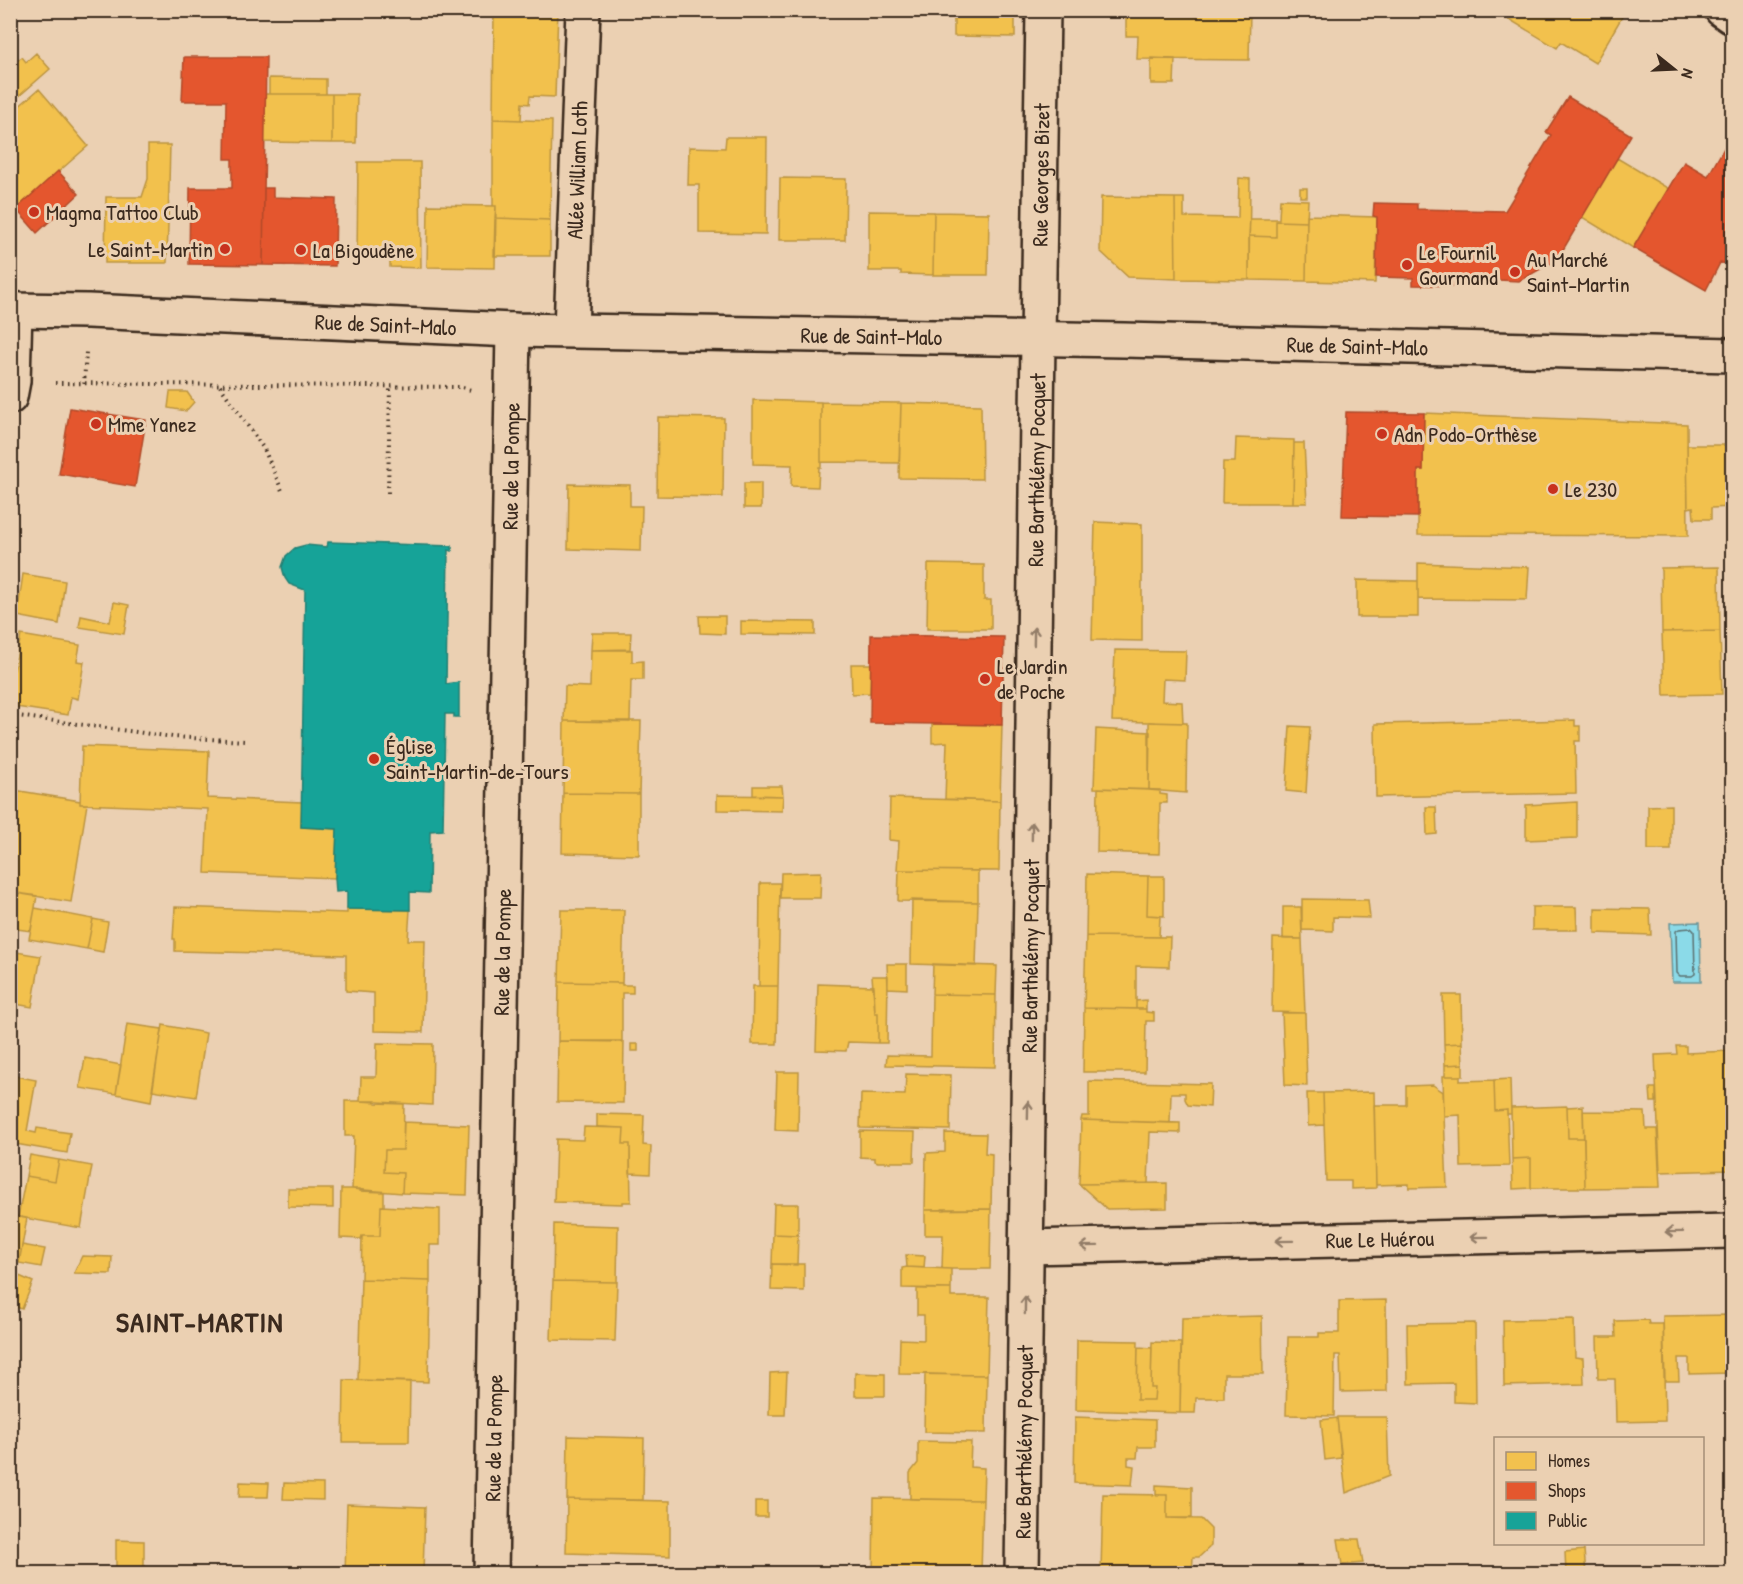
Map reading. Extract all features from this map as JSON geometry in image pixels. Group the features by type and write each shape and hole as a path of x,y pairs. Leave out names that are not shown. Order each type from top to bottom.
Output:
{"street":[{"name":"Allée William Loth","path":"571,329 583,10"},
{"name":"Rue Georges Bizet","path":"1038,339 1043,10"},
{"path":"1722,10 1732,17"},
{"name":"Rue de Saint-Malo","path":"13,310 513,330 571,329 1124,340 1732,355"},
{"path":"12,389 13,310"},
{"name":"Rue de la Pompe","path":"491,1574 513,330"},
{"name":"Rue Barthélémy Pocquet","path":"1022,1574 1038,339"},
{"name":"Rue Le Huérou","path":"1026,1247 1732,1231"}],"path":[{"path":"12,389 84,384 459,387 512,400"},
{"path":"219,385 264,449 283,493"},
{"path":"388,493 390,387"},
{"path":"10,715 173,737 244,741"}],"water":[{"path":"1700,922 1701,982 1672,982 1670,923"}],"building: Homes":[{"path":"494,10 558,10 555,97 530,96 529,104 522,103 521,120 493,119"},
{"path":"954,10 1015,10 1015,37 954,36"},
{"path":"1126,10 1250,10 1249,60 1137,59 1138,36 1126,36"},
{"path":"1505,10 1626,10 1595,63 1561,42 1557,48 1502,15"},
{"path":"10,52 18,60 22,57 26,62 36,53 50,69 10,104"},
{"path":"1151,58 1175,59 1174,84 1151,84"},
{"path":"269,78 326,79 326,94 269,94"},
{"path":"39,89 88,146 16,209 10,202 10,165 14,162 10,157 10,114"},
{"path":"265,94 332,94 332,143 264,142"},
{"path":"332,94 357,94 356,143 332,143"},
{"path":"493,119 552,121 550,220 495,218"},
{"path":"726,137 767,137 766,234 699,233 699,185 688,185 689,147 725,148"},
{"path":"148,145 170,145 167,263 105,263 106,197 142,197 148,179"},
{"path":"1617,158 1669,189 1633,248 1582,217"},
{"path":"358,162 420,162 421,268 390,267 390,259 357,259"},
{"path":"780,178 846,179 845,240 779,240"},
{"path":"1239,178 1250,179 1249,280 1176,279 1175,198 1184,198 1184,217 1238,218"},
{"path":"1300,188 1307,188 1307,197 1300,197"},
{"path":"1101,197 1175,198 1176,279 1128,277 1100,251"},
{"path":"1280,199 1308,200 1307,222 1276,221 1276,237 1249,236 1250,219 1279,219"},
{"path":"428,205 496,206 495,268 427,267"},
{"path":"869,211 934,212 933,275 901,274 901,271 869,271"},
{"path":"934,212 989,213 988,275 933,275"},
{"path":"1307,215 1377,217 1375,283 1306,281"},
{"path":"495,218 550,220 550,256 494,256"},
{"path":"1276,221 1307,222 1306,281 1249,280 1249,236 1276,237"},
{"path":"170,392 187,392 194,402 186,411 168,408"},
{"path":"753,400 821,402 821,467 819,467 818,487 791,486 792,465 753,464"},
{"path":"821,402 901,403 899,463 821,462"},
{"path":"901,403 981,405 982,479 899,478"},
{"name":"Le 230","path":"1424,413 1687,424 1688,536 1418,535 1418,470 1423,470"},
{"path":"658,417 724,418 723,497 657,496"},
{"path":"1236,438 1294,440 1293,503 1222,503 1223,462 1235,462"},
{"path":"1294,443 1304,443 1307,503 1293,503"},
{"path":"1687,445 1730,445 1732,507 1711,508 1711,519 1694,519 1693,507 1688,508"},
{"path":"1730,448 1732,448 1731,492"},
{"path":"744,483 761,483 761,508 744,508"},
{"path":"569,484 630,485 630,506 642,506 641,551 568,549"},
{"path":"1095,522 1142,524 1142,641 1092,640"},
{"path":"1418,563 1529,567 1527,600 1418,599"},
{"path":"928,564 984,565 984,600 991,600 991,629 927,629"},
{"path":"1719,567 1720,631 1662,632 1661,568"},
{"path":"23,574 65,581 59,624 17,616"},
{"path":"1357,580 1418,581 1418,617 1357,617"},
{"path":"114,602 129,605 124,634 79,627 81,616 110,622"},
{"path":"699,616 725,616 725,634 700,633"},
{"path":"741,621 815,622 815,635 741,634"},
{"path":"1720,631 1722,694 1664,695 1662,632"},
{"path":"592,633 631,633 630,649 591,650"},
{"path":"21,635 80,645 77,661 84,662 78,699 71,697 68,715 10,706 10,670 14,670"},
{"path":"591,650 632,650 632,662 643,661 643,680 631,680 630,722 564,721 565,686 590,687"},
{"path":"1115,650 1186,651 1185,680 1163,679 1162,701 1182,702 1183,723 1112,721"},
{"path":"851,664 871,664 870,693 852,694"},
{"path":"1575,720 1575,726 1580,726 1580,741 1575,741 1576,793 1376,797 1375,724"},
{"path":"564,721 641,721 639,794 563,793"},
{"path":"1149,722 1187,723 1186,793 1149,790"},
{"path":"932,724 1002,725 1000,801 945,799 947,742 932,743"},
{"path":"1290,726 1310,727 1306,793 1286,791"},
{"path":"1096,729 1150,732 1149,790 1094,788"},
{"path":"82,746 209,751 207,798 302,802 301,827 337,829 335,878 205,873 208,809 80,804"},
{"path":"753,786 782,786 783,796 753,795"},
{"path":"1098,788 1160,790 1160,794 1167,795 1167,803 1160,803 1159,854 1097,852"},
{"path":"14,790 87,804 71,902 10,892 10,810"},
{"path":"563,793 639,794 639,855 562,853"},
{"path":"717,795 783,796 782,811 717,810"},
{"path":"890,798 1000,801 999,871 897,870 899,841 889,840"},
{"path":"1577,802 1577,838 1526,840 1526,805"},
{"path":"1671,805 1671,850 1648,850 1648,806"},
{"path":"1426,807 1436,807 1437,834 1427,835"},
{"path":"899,870 978,871 978,902 898,901"},
{"path":"821,872 820,898 780,898 781,873"},
{"path":"1087,874 1148,876 1147,915 1160,916 1159,937 1086,936"},
{"path":"1148,876 1164,876 1164,916 1147,915"},
{"path":"760,883 780,883 778,986 759,986"},
{"path":"10,892 37,896 31,931 10,928"},
{"path":"1302,899 1368,900 1370,918 1333,917 1333,931 1302,930"},
{"path":"912,900 978,902 976,966 911,964"},
{"path":"175,907 347,913 347,909 410,910 408,940 425,940 423,1032 374,1031 374,993 346,991 346,955 175,951 175,939 173,939"},
{"path":"1283,907 1301,907 1302,939 1283,939"},
{"path":"1532,907 1576,907 1577,930 1532,930"},
{"path":"35,908 93,919 87,949 29,939"},
{"path":"1595,908 1650,909 1651,935 1595,933"},
{"path":"561,910 624,910 622,983 559,982"},
{"path":"93,919 108,922 103,952 87,949"},
{"path":"1086,936 1170,937 1169,967 1136,966 1136,1009 1084,1008"},
{"path":"1273,938 1302,939 1305,1013 1272,1012"},
{"path":"10,951 41,956 32,1007 10,1003"},
{"path":"887,964 907,964 907,989 888,988"},
{"path":"933,964 997,966 996,995 932,994"},
{"path":"872,976 888,976 887,1043 878,1043 878,1013 875,1013"},
{"path":"559,982 633,985 633,993 622,993 622,1041 558,1041"},
{"path":"818,984 874,986 875,1013 878,1013 878,1043 848,1042 846,1051 816,1050"},
{"path":"753,986 778,986 777,1044 752,1044"},
{"path":"932,994 996,995 995,1067 886,1065 887,1055 931,1056"},
{"path":"1443,995 1461,995 1462,1043 1444,1044"},
{"path":"1146,1000 1146,1009 1136,1009 1136,1001"},
{"path":"1084,1008 1146,1009 1146,1012 1154,1013 1154,1021 1146,1021 1145,1072 1083,1072"},
{"path":"1282,1013 1305,1013 1307,1086 1285,1085"},
{"path":"127,1024 162,1029 151,1101 116,1094"},
{"path":"163,1025 206,1033 196,1097 152,1090"},
{"path":"558,1041 624,1042 623,1103 557,1102"},
{"path":"377,1043 433,1044 432,1105 360,1101 361,1077 376,1077"},
{"path":"1462,1043 1463,1064 1445,1065 1444,1044"},
{"path":"631,1044 638,1044 638,1051 631,1051"},
{"path":"1676,1046 1686,1046 1686,1053 1729,1051 1732,1170 1660,1172 1655,1055 1677,1054"},
{"path":"85,1058 121,1065 116,1094 80,1088"},
{"path":"1463,1064 1463,1076 1445,1076 1445,1065"},
{"path":"777,1072 799,1072 798,1131 775,1130"},
{"path":"906,1074 951,1075 950,1130 860,1128 861,1094 905,1095"},
{"path":"10,1075 36,1080 27,1131 36,1133 37,1128 70,1133 67,1153 10,1143"},
{"path":"1443,1076 1460,1076 1460,1081 1494,1080 1495,1111 1507,1110 1509,1166 1461,1167 1460,1115 1444,1116"},
{"path":"1510,1079 1511,1114 1507,1114 1507,1110 1495,1111 1494,1080"},
{"path":"1089,1081 1211,1084 1210,1107 1188,1105 1185,1093 1171,1093 1170,1123 1081,1120 1082,1116 1089,1116"},
{"path":"1433,1085 1443,1092 1447,1187 1409,1188 1409,1184 1376,1185 1374,1105 1406,1105 1406,1086"},
{"path":"1650,1088 1656,1088 1656,1102 1651,1102"},
{"path":"1374,1092 1376,1188 1351,1189 1351,1181 1326,1181 1323,1093"},
{"path":"1307,1093 1323,1093 1324,1125 1308,1126"},
{"path":"345,1101 404,1104 403,1150 385,1150 384,1172 403,1173 402,1193 352,1189 354,1136 345,1136"},
{"path":"1567,1106 1568,1138 1584,1138 1585,1188 1531,1188 1531,1158 1512,1159 1511,1108"},
{"path":"1583,1106 1584,1138 1568,1138 1567,1107"},
{"path":"1583,1111 1645,1112 1646,1129 1657,1129 1660,1187 1585,1188"},
{"path":"597,1114 644,1115 643,1145 651,1146 650,1174 630,1173 630,1144 623,1144 624,1128 597,1127"},
{"path":"1081,1120 1180,1123 1180,1133 1150,1132 1148,1183 1079,1184"},
{"path":"404,1122 469,1125 467,1195 402,1193 403,1173 384,1172 385,1150 403,1150"},
{"path":"584,1127 624,1128 623,1144 630,1144 631,1202 623,1202 623,1204 554,1202 556,1139 583,1140"},
{"path":"860,1131 915,1132 914,1162 878,1162 875,1158 860,1157"},
{"path":"945,1133 986,1134 985,1153 992,1154 991,1209 925,1210 926,1153 945,1152"},
{"path":"30,1155 59,1160 55,1181 26,1176"},
{"path":"1531,1158 1531,1188 1513,1189 1512,1159"},
{"path":"59,1160 92,1166 81,1228 18,1217 26,1176 55,1181"},
{"path":"1167,1183 1167,1208 1107,1209 1079,1184"},
{"path":"288,1189 333,1189 333,1208 288,1207"},
{"path":"341,1189 384,1192 380,1236 362,1236 361,1239 340,1238"},
{"path":"774,1204 798,1204 798,1235 773,1234"},
{"path":"381,1206 440,1209 440,1245 430,1245 430,1281 361,1279 362,1236 380,1236"},
{"path":"991,1209 990,1269 942,1269 943,1235 925,1235 925,1210"},
{"path":"10,1215 27,1218 19,1263 10,1262"},
{"path":"554,1224 618,1226 617,1282 553,1281"},
{"path":"773,1234 798,1235 797,1265 772,1264"},
{"path":"22,1245 45,1249 41,1267 19,1263"},
{"path":"906,1255 925,1256 924,1268 907,1267"},
{"path":"82,1256 112,1257 111,1274 74,1273"},
{"path":"772,1264 804,1264 804,1291 771,1290"},
{"path":"902,1268 951,1269 951,1289 902,1288"},
{"path":"10,1272 33,1282 22,1309 10,1305"},
{"path":"361,1279 430,1281 428,1382 358,1380"},
{"path":"553,1281 617,1282 615,1341 551,1340"},
{"path":"917,1289 951,1289 951,1297 989,1297 987,1375 899,1374 900,1339 924,1340 924,1315 917,1315"},
{"path":"1386,1300 1387,1391 1341,1392 1340,1355 1335,1355 1334,1416 1286,1415 1288,1337 1319,1337 1319,1333 1339,1333 1339,1301"},
{"path":"1732,1315 1732,1373 1689,1374 1689,1358 1678,1358 1679,1381 1665,1381 1663,1316"},
{"path":"1262,1316 1263,1374 1224,1374 1224,1398 1196,1398 1195,1413 1180,1413 1182,1318"},
{"path":"1574,1319 1575,1357 1583,1358 1584,1384 1504,1386 1503,1320"},
{"path":"1648,1320 1649,1324 1663,1324 1665,1421 1616,1422 1615,1379 1598,1379 1597,1337 1616,1337 1615,1321"},
{"path":"1475,1323 1476,1403 1454,1402 1454,1383 1408,1384 1407,1324"},
{"path":"1077,1340 1138,1341 1137,1400 1154,1400 1155,1388 1151,1388 1152,1342 1181,1343 1180,1413 1076,1410"},
{"path":"1138,1347 1152,1348 1151,1388 1155,1388 1154,1400 1137,1400"},
{"path":"787,1372 785,1415 769,1415 770,1373"},
{"path":"855,1373 885,1374 885,1396 855,1396"},
{"path":"925,1374 987,1375 986,1433 924,1432"},
{"path":"344,1380 410,1382 409,1442 343,1442"},
{"path":"1075,1417 1155,1420 1155,1447 1138,1447 1137,1458 1128,1458 1128,1465 1134,1466 1132,1485 1074,1483"},
{"path":"1338,1417 1387,1417 1389,1476 1346,1493"},
{"path":"1337,1418 1341,1458 1325,1460 1321,1420"},
{"path":"568,1436 644,1438 643,1500 567,1499"},
{"path":"918,1441 971,1442 970,1467 984,1468 983,1500 910,1499 910,1473 918,1463"},
{"path":"240,1482 269,1483 268,1497 239,1497"},
{"path":"284,1483 323,1484 323,1500 283,1499"},
{"path":"1156,1485 1192,1487 1192,1518 1167,1518 1167,1495 1156,1495"},
{"path":"1103,1494 1167,1495 1167,1518 1201,1519 1211,1529 1211,1546 1199,1557 1193,1557 1192,1574 1101,1571"},
{"path":"874,1498 983,1500 981,1574 873,1574"},
{"path":"567,1499 670,1501 670,1556 566,1553"},
{"path":"755,1501 767,1501 767,1517 755,1517"},
{"path":"347,1504 425,1507 423,1574 345,1574"},
{"path":"1338,1539 1359,1539 1363,1563 1342,1565"},
{"path":"116,1540 144,1541 144,1574 116,1574"},
{"path":"1584,1550 1586,1574 1566,1574 1565,1552"}],"building: Shops":[{"path":"184,57 266,57 263,265 189,264 190,188 232,188 232,159 225,159 226,101 182,101"},
{"path":"1568,97 1631,135 1557,260 1519,281 1477,279 1478,286 1413,285 1413,278 1376,277 1377,217 1373,216 1374,203 1417,204 1417,209 1505,211 1551,135 1546,132"},
{"path":"1732,134 1732,264 1720,263 1706,290 1633,248 1684,162 1708,176"},
{"path":"58,171 79,194 37,233 16,209"},
{"path":"264,188 273,188 273,197 336,199 335,266 263,265"},
{"path":"70,408 146,420 135,487 59,474"},
{"path":"1346,412 1424,413 1423,470 1418,470 1418,517 1342,516"},
{"path":"871,635 1004,637 1002,725 870,723"}],"building: Public":[{"name":"Église Saint-Martin-de-Tours","path":"328,542 452,546 452,551 448,550 446,684 459,682 459,717 454,717 454,714 445,714 443,830 430,831 429,893 410,892 410,910 347,909 347,891 336,892 337,829 301,827 305,590 289,584 282,567 286,556 295,548 306,545 327,547"}],"place":[{"name":"Magma Tattoo Club","path":"34,212"},
{"name":"Le Saint-Martin","path":"225,249"},
{"name":"La Bigoudène","path":"301,250"},
{"name":"Le Fournil Gourmand","path":"1407,265"},
{"name":"Au Marché Saint-Martin","path":"1515,272"},
{"name":"Mme Yanez","path":"96,424"},
{"name":"Adn Podo-Orthèse","path":"1382,434"},
{"name":"Le 230","path":"1553,489"},
{"name":"Le Jardin de Poche","path":"985,679"},
{"name":"Église Saint-Martin-de-Tours","path":"374,759"}],"district":[{"name":"SAINT-MARTIN","path":"200,1322"}]}
